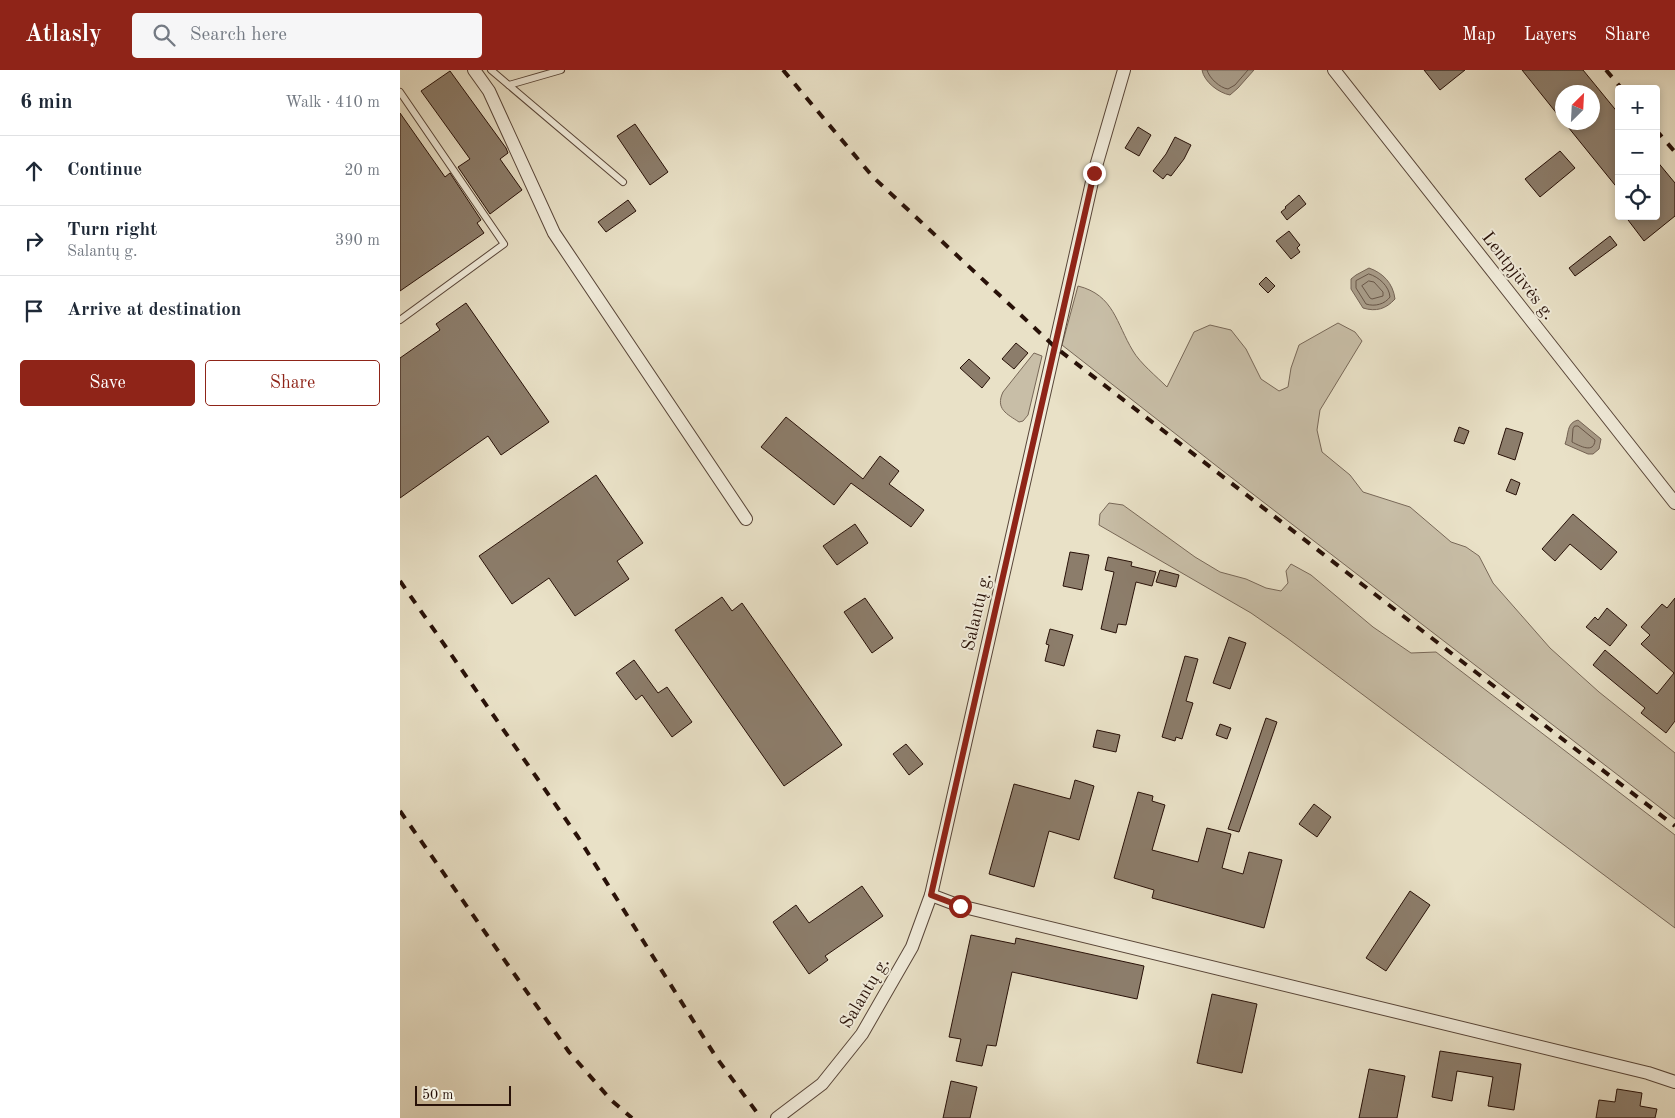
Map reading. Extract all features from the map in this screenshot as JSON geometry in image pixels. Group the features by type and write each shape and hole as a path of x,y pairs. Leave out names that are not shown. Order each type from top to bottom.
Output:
{"street":[{"path":"474,70 489,91 554,233 746,519"},
{"name":"Salantų g.","path":"778,1118 822,1084 862,1034 912,948 931,895 1094,173 1124,70"},
{"name":"Lentpjūvės g.","path":"1334,70 1675,503"},
{"path":"931,895 960,906 1648,1073 1675,1082"}],"lane":[{"path":"491,70 623,182"},
{"path":"509,85 561,70"},
{"path":"400,92 504,244 400,320"}],"shaded area":[{"path":"1078,286 1090,290 1107,303 1136,356 1167,387 1194,332 1210,325 1231,330 1246,349 1261,379 1279,391 1288,387 1291,368 1299,345 1338,323 1355,332 1362,341 1320,410 1317,430 1322,452 1350,475 1363,492 1410,507 1451,542 1466,547 1479,556 1493,583 1550,648 1599,692 1675,753 1675,819 1062,345"},
{"path":"1034,353 1042,356 1028,415 1023,421 1019,422 1001,407 1001,398 1003,392"},
{"path":"1109,503 1123,505 1195,557 1220,572 1246,579 1266,588 1281,591 1288,583 1286,571 1291,564 1311,575 1373,627 1411,653 1436,652 1675,835 1675,928 1287,638 1251,613 1099,525 1100,514"}],"water":[{"path":"1202,70 1254,70 1230,95 1221,92 1213,86 1206,79"},
{"path":"1369,268 1379,273 1390,283 1394,293 1395,299 1380,309 1363,308 1351,289 1351,279"},
{"path":"1578,420 1601,439 1599,449 1593,454 1588,454 1565,444 1571,424"}],"building":[{"path":"1424,70 1465,70 1440,90"},
{"path":"1522,70 1583,70 1595,85 1555,85 1555,111"},
{"path":"450,71 506,148 508,153 500,159 522,190 490,214 458,167 470,159 421,91"},
{"path":"1600,91 1615,109 1615,185 1570,130 1600,130"},
{"path":"400,113 445,177 450,173 481,220 477,223 484,233 400,291"},
{"path":"635,124 668,172 650,185 617,136"},
{"path":"1138,127 1151,135 1139,156 1125,148"},
{"path":"1175,137 1191,145 1184,159 1171,176 1167,174 1163,179 1153,171 1166,154"},
{"path":"1560,151 1575,168 1540,197 1525,179"},
{"path":"1660,165 1675,183 1675,216 1644,241 1628,220 1660,220"},
{"path":"1299,195 1306,204 1287,220 1281,212"},
{"path":"628,200 636,211 606,232 598,222"},
{"path":"1289,231 1300,245 1297,248 1300,252 1291,259 1276,241"},
{"path":"1610,236 1617,245 1575,276 1569,268"},
{"path":"1266,277 1275,286 1268,293 1259,284"},
{"path":"466,303 549,422 501,455 488,436 400,498 400,358 440,330 436,324"},
{"path":"1016,343 1028,353 1014,369 1002,359"},
{"path":"969,359 990,378 982,388 960,368"},
{"path":"786,417 863,479 880,456 899,471 889,484 924,510 911,527 851,483 834,505 761,447"},
{"path":"1459,427 1469,431 1464,444 1454,441"},
{"path":"1506,428 1523,433 1515,460 1498,454"},
{"path":"596,475 643,543 617,561 629,579 575,616 549,578 512,604 479,556"},
{"path":"1511,479 1520,483 1516,495 1506,491"},
{"path":"1573,514 1617,552 1601,570 1570,544 1555,561 1542,549"},
{"path":"855,524 868,543 837,565 823,546"},
{"path":"1070,552 1089,555 1082,590 1063,586"},
{"path":"1108,557 1132,562 1131,566 1156,572 1152,586 1136,582 1126,625 1118,624 1116,633 1101,629 1114,572 1105,570"},
{"path":"1160,570 1179,575 1176,587 1156,582"},
{"path":"722,597 732,611 742,603 842,745 784,786 675,630"},
{"path":"865,598 893,638 872,653 844,612"},
{"path":"1675,598 1675,721 1666,733 1641,713 1645,708 1593,665 1605,650 1657,694 1674,673 1641,644 1650,635 1641,627 1662,604 1667,608"},
{"path":"1607,608 1627,625 1610,646 1586,627 1595,617 1598,620"},
{"path":"1050,629 1073,635 1064,666 1045,661 1049,645 1046,644"},
{"path":"1229,637 1246,643 1230,689 1213,683"},
{"path":"1185,656 1198,659 1186,701 1193,703 1182,739 1176,737 1175,741 1162,737"},
{"path":"634,660 658,693 667,687 692,722 672,737 642,695 636,700 616,673"},
{"path":"1266,718 1277,722 1239,832 1228,829"},
{"path":"1220,724 1231,728 1227,739 1216,735"},
{"path":"1097,730 1120,735 1116,752 1093,747"},
{"path":"906,744 923,764 909,775 893,754"},
{"path":"1075,780 1094,786 1079,840 1049,831 1034,887 989,874 1014,784 1070,799"},
{"path":"1138,792 1153,796 1152,801 1165,805 1152,850 1198,862 1207,828 1231,834 1222,868 1243,874 1249,852 1282,860 1264,928 1152,898 1154,890 1114,878"},
{"path":"1314,804 1331,817 1317,837 1299,824"},
{"path":"862,886 883,916 825,956 828,960 809,974 773,922 796,905 809,923"},
{"path":"1410,891 1430,905 1386,971 1366,958"},
{"path":"971,935 1015,944 1016,938 1144,966 1137,999 1012,972 996,1046 987,1045 982,1066 956,1061 961,1039 949,1037"},
{"path":"1212,994 1257,1004 1242,1073 1197,1063"},
{"path":"1440,1051 1521,1064 1514,1110 1488,1106 1493,1077 1457,1071 1452,1101 1432,1097"},
{"path":"1369,1069 1405,1076 1397,1118 1359,1118"},
{"path":"951,1081 977,1087 970,1118 943,1118"},
{"path":"1617,1089 1642,1093 1640,1106 1657,1109 1655,1118 1596,1118 1599,1100 1615,1102"}],"railway":[{"path":"783,70 873,177 1055,347 1675,826"},
{"path":"1606,70 1619,85"},
{"path":"1660,135 1675,152"},
{"path":"400,581 578,837 716,1057 761,1118"},
{"path":"400,811 569,1052 611,1100 632,1118"}],"route":[{"path":"960,906 931,895 1094,173"}]}
